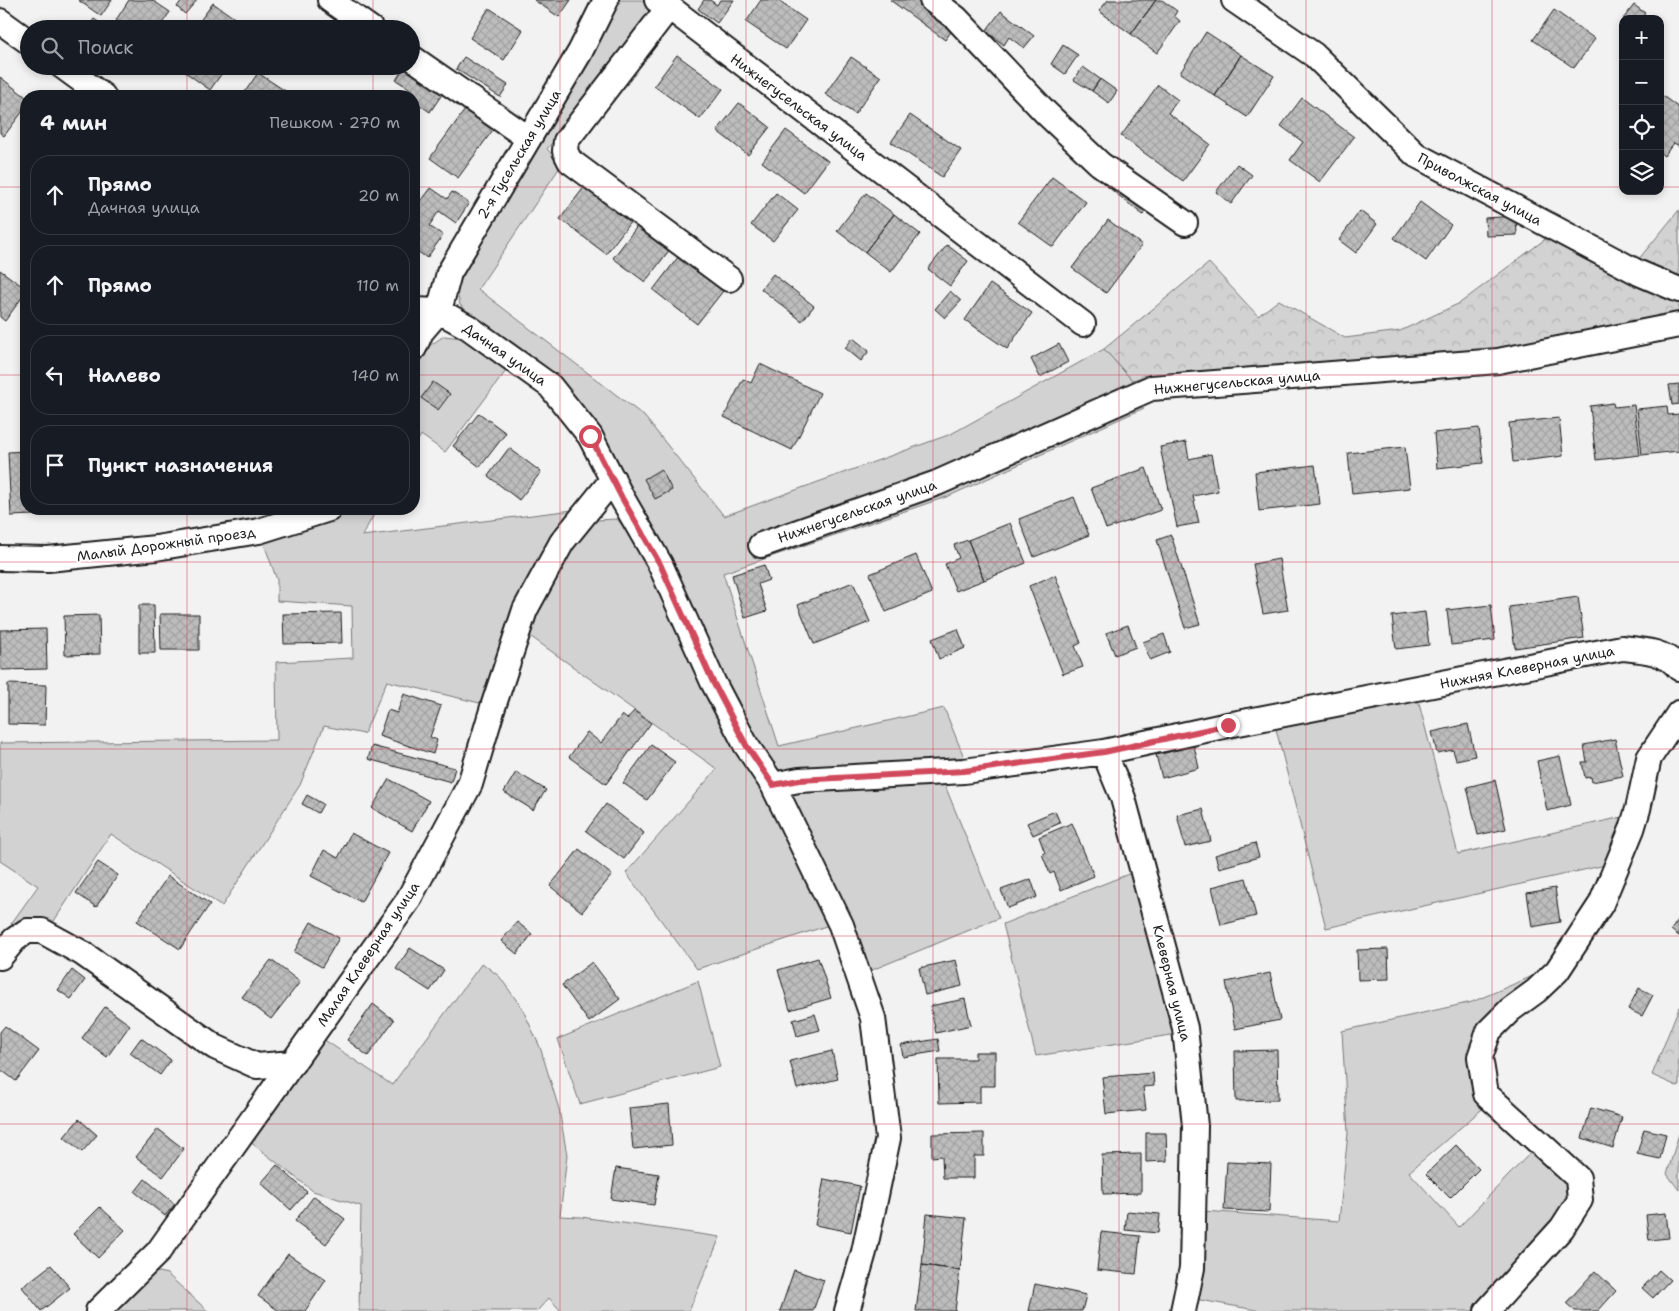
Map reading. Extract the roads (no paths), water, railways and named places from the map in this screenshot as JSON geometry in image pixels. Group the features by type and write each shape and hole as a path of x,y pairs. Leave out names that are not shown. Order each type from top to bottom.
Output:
{"street":[{"path":"330,0 358,20"},
{"name":"2-я Гусельская улица","path":"439,311 449,273 580,52 606,0"},
{"path":"932,0 956,18 1046,112 1100,164 1185,223"},
{"name":"Приволжская улица","path":"1234,0 1314,55 1416,155 1639,273 1679,290"},
{"path":"663,4 566,141 565,151 570,161 729,279"},
{"name":"Нижнегусельская улица","path":"663,4 1083,324"},
{"path":"0,21 20,35"},
{"path":"420,63 528,138"},
{"path":"74,75 95,90"},
{"path":"420,310 439,311"},
{"path":"420,336 439,311"},
{"name":"Дачная улица","path":"439,311 468,327 550,386 590,436 622,498 660,564 713,682 746,745 773,785 841,925 873,1018 888,1138 864,1252 847,1311"},
{"name":"Нижнегусельская улица","path":"761,544 937,484 1151,388 1498,361 1679,325"},
{"name":"Малая Клеверная улица","path":"98,1311 158,1252 407,902 470,784 525,610 562,542 613,479"},
{"name":"Малый Дорожный проезд","path":"0,558 48,559 156,548 259,532 311,515"},
{"name":"Нижняя Клеверная улица","path":"773,785 799,780 964,771 1104,752 1228,725 1622,648 1650,650 1673,661 1679,668"},
{"path":"1488,1311 1562,1228 1580,1200 1578,1178 1486,1094 1480,1058 1489,1031 1510,1010 1536,991 1557,971 1601,904 1632,829 1649,758 1679,713"},
{"name":"Клеверная улица","path":"1104,752 1123,798 1186,1028 1195,1126 1192,1268 1183,1311"},
{"path":"0,957 14,940 27,931 42,931 82,953 215,1047 257,1066 293,1063"}]}
